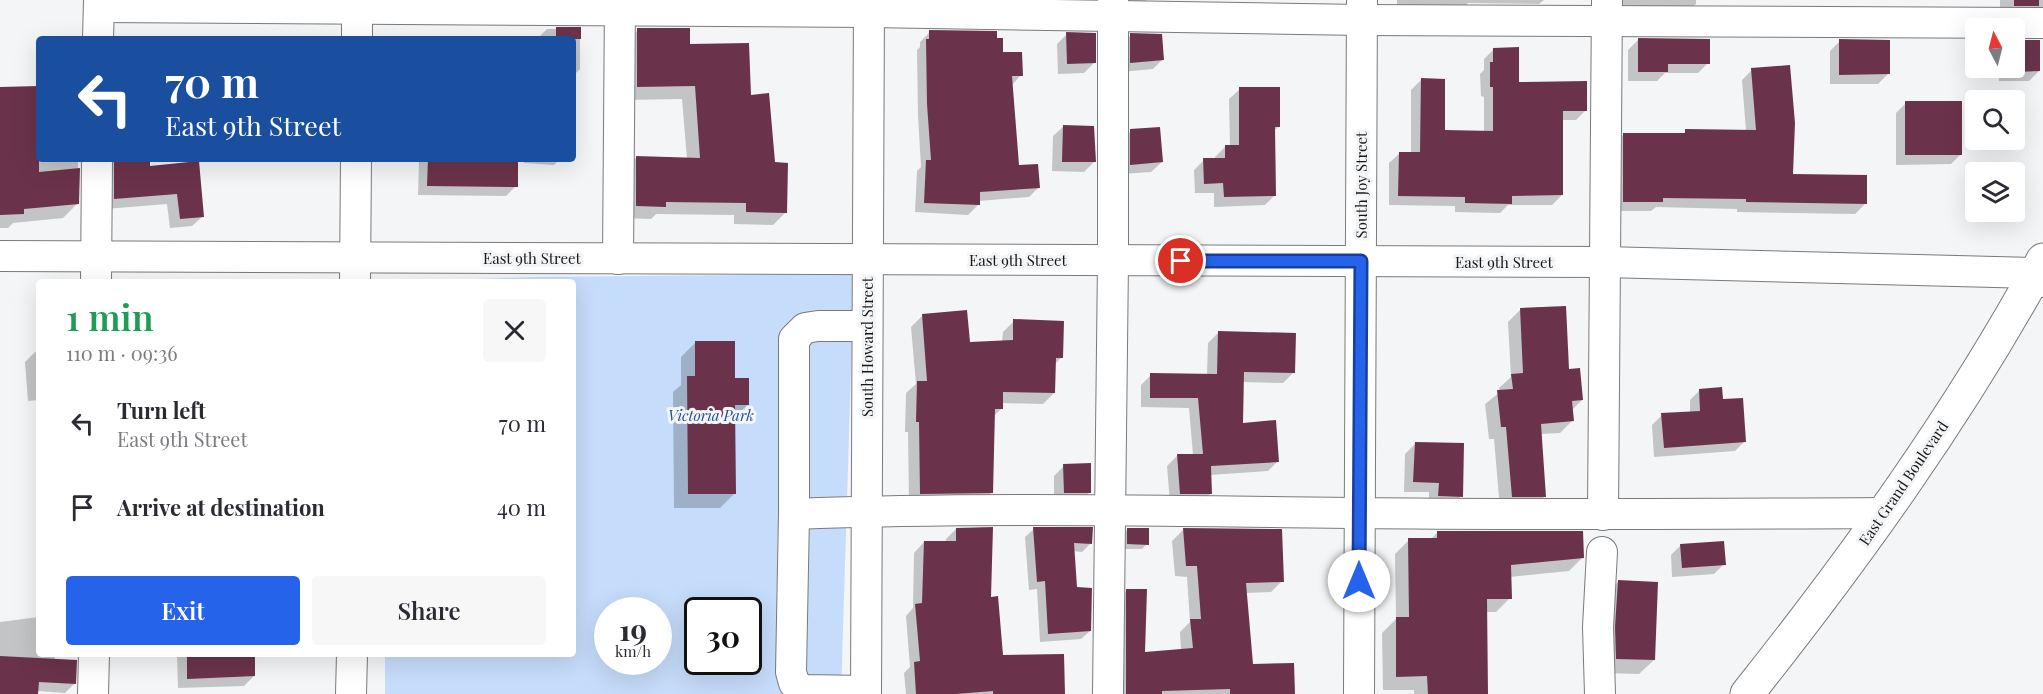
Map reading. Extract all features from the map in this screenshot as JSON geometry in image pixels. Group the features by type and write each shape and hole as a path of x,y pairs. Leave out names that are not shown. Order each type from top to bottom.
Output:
{"main road":[{"name":"East Grand Boulevard","path":"1747,694 1828,591 1884,513 2041,272"}],"street":[{"path":"98,36 99,4 1607,11 2043,23"},
{"path":"357,5 357,36"},
{"path":"618,259 620,6"},
{"name":"South Howard Street","path":"866,692 869,6"},
{"path":"1108,694 1113,260 1113,8"},
{"name":"South Joy Street","path":"1359,694 1362,10"},
{"path":"1603,515 1607,11"},
{"path":"97,162 97,269"},
{"path":"355,269 356,162"},
{"name":"East 9th Street","path":"0,256 97,269 355,269 618,259 868,259 1604,262 2041,272"},
{"path":"866,692 803,690 794,683 791,672 794,339 805,328 867,326"},
{"path":"794,514 866,511 1110,509 1603,515 1884,513"},
{"path":"1600,694 1598,627 1602,552"},
{"path":"93,694 94,657"},
{"path":"351,694 352,657"}],"green space":[{"name":"Victoria Park","path":"854,274 841,694 385,694 385,657 576,657 576,279 476,279"}],"building":[{"path":"2014,0 2039,0 2039,6 2014,6"},
{"path":"556,27 581,27 581,39 576,39 576,36 556,36"},
{"path":"637,28 690,28 690,44 749,43 751,95 769,93 775,162 788,163 787,213 746,212 746,203 666,202 666,207 636,206 636,156 700,158 695,86 637,87"},
{"path":"929,30 997,31 997,38 1003,38 1003,52 1022,52 1023,76 1012,76 1019,165 1038,164 1040,188 980,192 980,205 924,203 926,160 931,160 926,39 929,39"},
{"path":"1066,32 1096,33 1096,63 1067,64"},
{"path":"1130,33 1162,34 1164,60 1130,63"},
{"path":"1638,38 1710,39 1710,64 1668,64 1668,72 1638,72"},
{"path":"1839,39 1890,40 1890,74 1839,75"},
{"path":"2025,40 2040,40 2040,71 2025,72"},
{"path":"1519,47 1519,82 1587,81 1587,111 1563,111 1563,195 1512,196 1512,204 1465,203 1465,197 1398,196 1399,152 1420,152 1421,78 1445,79 1445,130 1493,131 1493,87 1490,87 1490,62 1493,62 1493,48"},
{"path":"1790,65 1795,123 1793,174 1867,175 1867,204 1663,198 1663,202 1623,202 1623,133 1685,133 1685,129 1756,130 1751,68"},
{"path":"36,86 36,162 39,162 39,172 80,168 79,204 24,209 24,214 0,215 0,87"},
{"path":"1239,87 1280,87 1280,127 1275,127 1276,196 1224,197 1223,183 1204,184 1203,158 1225,158 1225,145 1239,145"},
{"path":"1905,101 1962,101 1962,155 1905,155"},
{"path":"1063,125 1094,126 1096,162 1062,162"},
{"path":"1160,127 1163,162 1130,165 1130,129"},
{"path":"114,162 150,162 150,166 199,162 204,217 180,219 177,194 114,199"},
{"path":"428,162 518,162 518,187 427,186"},
{"path":"1566,306 1569,369 1580,368 1583,400 1572,401 1574,421 1541,424 1546,497 1512,497 1506,427 1501,427 1497,390 1513,389 1511,374 1523,373 1520,308"},
{"path":"967,310 970,342 1013,340 1013,319 1064,321 1063,358 1056,358 1055,393 1003,392 1003,409 995,409 993,493 920,494 919,422 916,422 917,381 927,381 922,314"},
{"path":"1218,331 1296,333 1295,373 1244,372 1243,423 1276,420 1279,462 1211,466 1212,494 1180,494 1177,454 1203,454 1198,398 1150,398 1150,373 1217,374"},
{"path":"695,341 735,341 735,378 749,378 749,405 735,405 736,494 688,494 687,376 695,376"},
{"path":"1722,387 1723,399 1743,398 1746,442 1664,448 1661,413 1700,411 1699,389"},
{"path":"1415,442 1464,443 1463,497 1438,496 1439,483 1413,482"},
{"path":"1091,463 1091,493 1064,493 1063,464"},
{"path":"993,527 991,597 998,596 1003,655 1064,654 1065,694 993,694 993,691 916,694 914,662 920,661 915,604 922,603 924,541 956,541 956,528"},
{"path":"1033,527 1093,527 1092,544 1074,543 1077,587 1092,588 1091,631 1048,634 1045,581 1037,582"},
{"path":"1127,528 1149,528 1149,545 1127,544"},
{"path":"1183,528 1282,529 1284,582 1246,583 1253,664 1294,663 1295,694 1230,694 1230,689 1126,694 1126,589 1147,589 1145,652 1193,648 1190,619 1201,619 1197,566 1186,566"},
{"path":"1437,531 1583,531 1584,558 1511,565 1512,599 1487,599 1488,694 1428,694 1427,676 1396,677 1396,617 1409,617 1408,538 1437,538"},
{"path":"1724,541 1726,565 1682,568 1680,544"},
{"path":"1618,580 1658,582 1655,660 1616,659 1615,627"},
{"path":"0,656 77,660 76,684 39,682 38,694 0,694"},
{"path":"187,657 255,657 255,676 187,679"}],"route":[{"path":"1181,261 1361,261 1359,581"}]}
